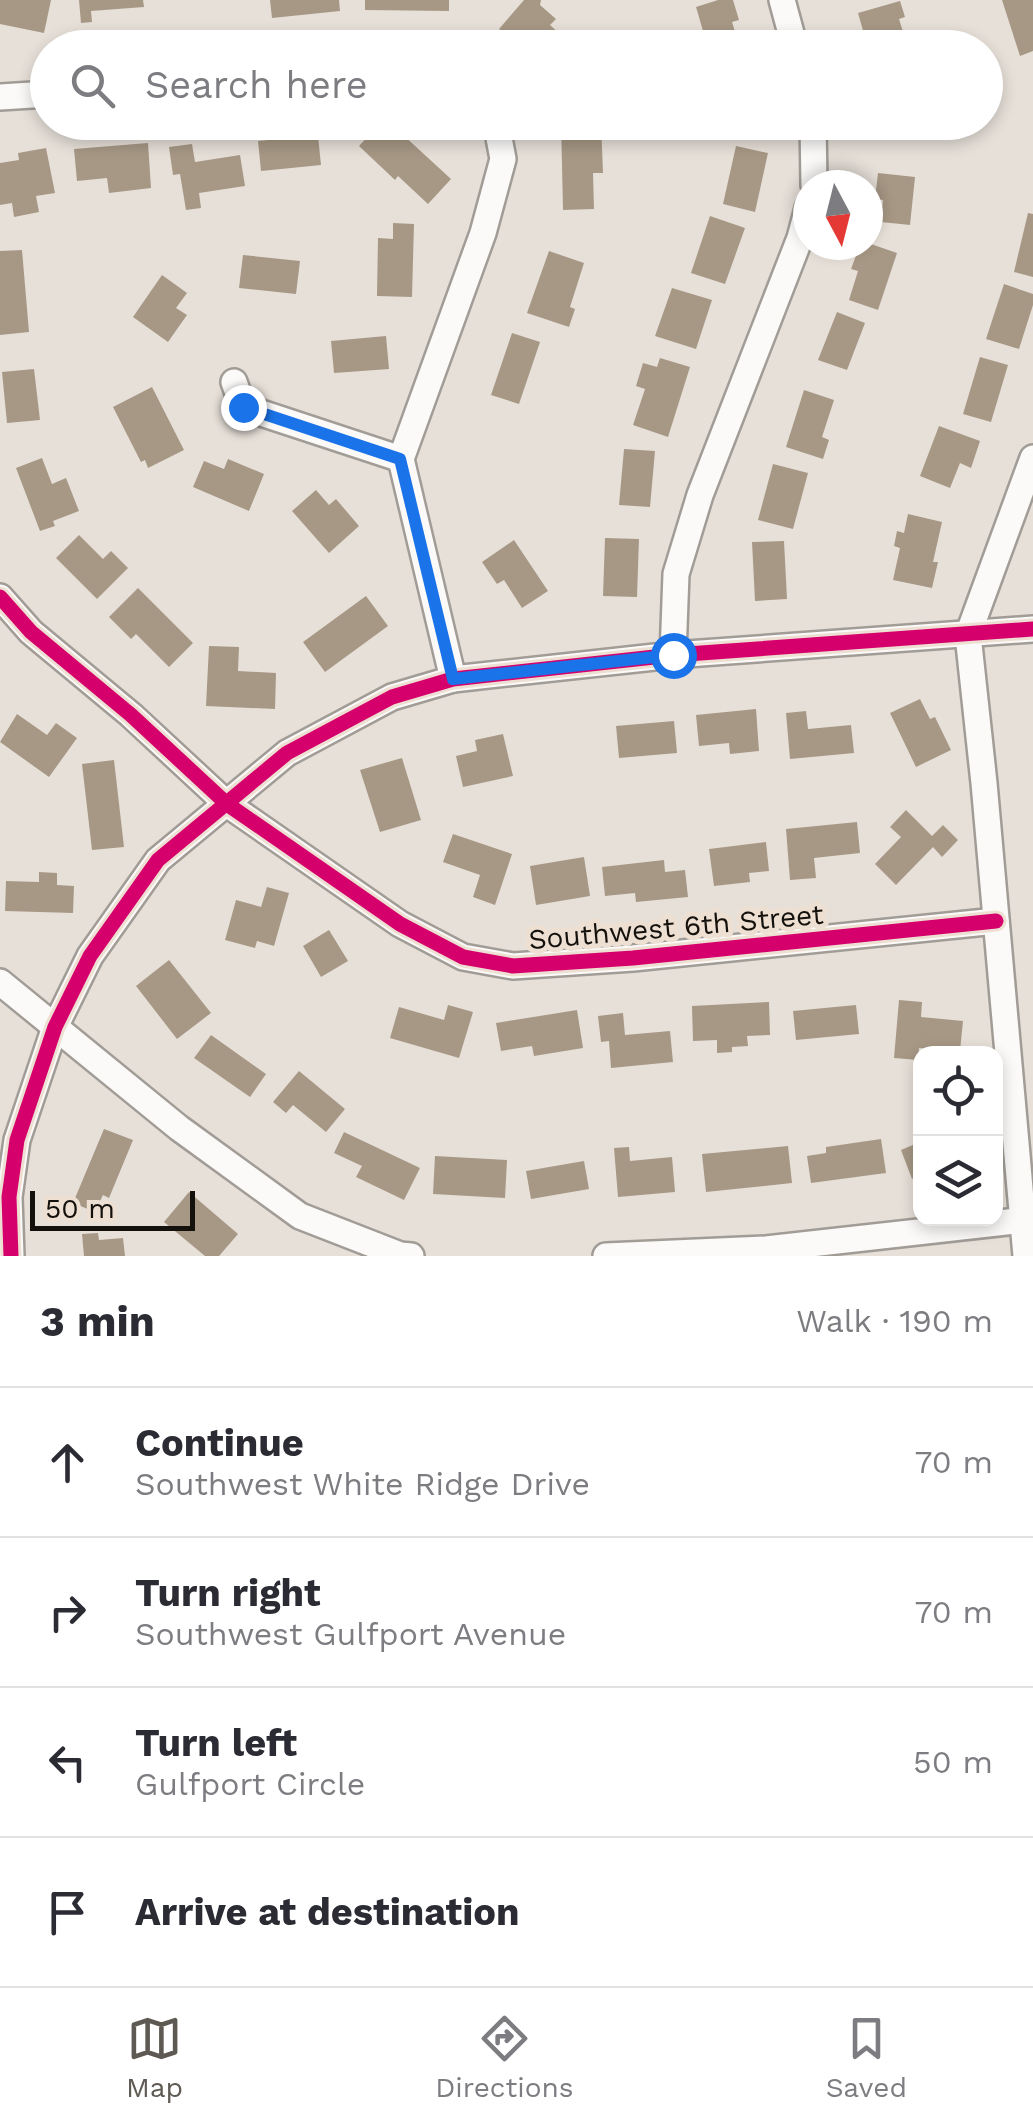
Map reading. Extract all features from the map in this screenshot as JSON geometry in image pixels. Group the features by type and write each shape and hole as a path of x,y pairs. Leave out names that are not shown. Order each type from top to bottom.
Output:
{"street":[{"path":"782,0 790,30"},
{"path":"0,97 30,95"},
{"path":"453,679 400,459 483,234 503,159 499,140"},
{"path":"813,140 814,170"},
{"path":"673,655 676,574 695,510 793,256"},
{"path":"234,382 243,407 400,459"},
{"path":"1026,1256 968,636 1033,458"},
{"name":"Southwest 6th Street","path":"0,597 32,632 131,715 227,804 400,924 462,957 513,966 996,922"},
{"path":"11,1256 9,1198 17,1140 55,1027 90,956 158,860 287,753 392,697 453,679 673,655 1033,629"},
{"path":"0,982 179,1128 300,1216 411,1256"},
{"path":"606,1256 766,1249 1025,1220"}],"building":[{"path":"0,0 51,0 45,30 0,24"},
{"path":"79,0 143,0 144,7 91,11 92,22 81,23"},
{"path":"270,0 339,0 340,11 272,18"},
{"path":"365,0 449,0 449,11 365,10"},
{"path":"524,0 541,0 540,5 556,19 550,25 555,30 499,29"},
{"path":"733,0 739,20 732,22 734,30 703,30 696,7"},
{"path":"1002,0 1033,0 1033,51 1020,56"},
{"path":"900,1 905,17 899,19 902,30 863,30 858,13"},
{"path":"318,140 321,165 261,171 258,141"},
{"path":"364,140 409,140 451,179 428,204 359,146"},
{"path":"561,140 602,140 603,173 593,173 594,209 563,210"},
{"path":"148,143 151,188 109,193 107,178 77,181 74,149"},
{"path":"192,144 195,162 240,155 245,186 199,193 201,208 186,210 180,174 173,175 169,147"},
{"path":"736,146 768,153 755,212 723,204"},
{"path":"46,148 55,193 36,196 39,212 14,217 12,203 0,205 0,163 19,160 18,153"},
{"path":"883,174 915,177 910,225 883,222"},
{"path":"1028,213 1033,214 1033,277 1014,272"},
{"path":"710,216 745,228 725,284 691,273"},
{"path":"393,223 414,224 412,297 377,296 378,238 393,239"},
{"path":"883,248 897,253 878,310 849,300 858,271 851,269 854,260 883,260"},
{"path":"22,250 29,332 0,335 0,251"},
{"path":"549,251 584,263 570,307 575,309 569,327 527,313"},
{"path":"243,255 300,261 296,294 239,288"},
{"path":"162,275 187,293 176,308 187,315 168,342 133,317"},
{"path":"1004,284 1033,294 1019,349 986,339"},
{"path":"672,288 712,300 696,349 655,336"},
{"path":"837,312 865,323 847,370 818,360"},
{"path":"512,333 540,342 519,404 491,395"},
{"path":"386,336 389,369 334,373 331,341"},
{"path":"980,357 1008,365 991,422 963,414"},
{"path":"660,358 690,367 668,437 633,425 645,389 636,386 643,363 657,367"},
{"path":"34,369 40,420 7,423 2,372"},
{"path":"152,387 184,450 148,468 145,460 141,462 113,407"},
{"path":"804,390 834,400 822,437 829,440 823,459 786,447"},
{"path":"939,426 980,441 971,468 960,463 950,488 920,476"},
{"path":"624,449 655,451 650,507 619,505"},
{"path":"42,458 52,484 66,478 79,511 40,531 16,468"},
{"path":"228,459 264,474 249,511 193,487 204,461 224,469"},
{"path":"773,464 808,473 793,529 758,520"},
{"path":"316,490 329,505 336,499 359,526 329,553 292,511"},
{"path":"908,514 942,522 932,588 893,580 900,548 894,546 897,531 904,533"},
{"path":"79,535 103,559 111,551 128,568 97,599 56,558"},
{"path":"605,538 639,539 637,597 603,596"},
{"path":"514,540 548,591 522,608 504,580 497,584 482,562"},
{"path":"784,541 787,599 755,601 752,542"},
{"path":"138,588 193,643 169,667 136,634 131,639 109,617"},
{"path":"366,596 388,626 325,672 303,642"},
{"path":"209,646 239,647 238,671 276,673 275,709 206,706"},
{"path":"920,699 930,719 935,717 951,750 916,767 890,713"},
{"path":"756,709 759,751 730,754 729,743 699,746 696,715"},
{"path":"806,711 808,729 851,725 854,753 790,759 786,713"},
{"path":"17,714 47,735 56,723 77,738 49,777 0,742"},
{"path":"674,721 677,753 619,758 616,726"},
{"path":"503,734 513,776 463,787 456,756 477,751 475,740"},
{"path":"402,758 421,820 380,832 360,770"},
{"path":"114,760 124,847 92,850 82,764"},
{"path":"906,810 932,836 943,825 958,840 942,857 933,847 896,885 875,864 901,837 890,827"},
{"path":"857,822 860,853 814,858 816,878 790,880 786,829"},
{"path":"453,834 512,854 495,905 473,897 480,875 443,862"},
{"path":"766,842 769,871 749,873 750,882 714,886 709,849"},
{"path":"584,857 590,896 536,905 530,866"},
{"path":"664,860 665,872 685,870 688,897 636,902 635,893 605,896 602,867"},
{"path":"39,872 57,873 57,885 74,886 73,913 5,911 6,881 39,882"},
{"path":"267,887 289,893 274,946 257,941 255,948 225,940 236,900 261,907"},
{"path":"329,930 348,961 321,977 303,946"},
{"path":"169,960 211,1013 177,1039 136,986"},
{"path":"899,1000 922,1002 921,1017 963,1021 960,1046 913,1046 913,1060 894,1058"},
{"path":"769,1002 770,1035 747,1036 748,1046 732,1047 732,1052 717,1053 717,1040 693,1041 692,1006"},
{"path":"448,1005 473,1012 459,1058 390,1038 399,1007 444,1020"},
{"path":"856,1005 859,1034 796,1040 793,1011"},
{"path":"577,1010 583,1048 534,1056 532,1046 501,1051 496,1023"},
{"path":"623,1013 625,1035 670,1031 673,1062 611,1068 609,1041 601,1042 598,1016"},
{"path":"211,1035 266,1074 250,1097 194,1058"},
{"path":"299,1071 345,1109 326,1132 293,1105 286,1113 273,1102"},
{"path":"104,1129 133,1140 109,1198 103,1195 95,1212 73,1203"},
{"path":"344,1132 420,1168 404,1200 356,1177 362,1166 334,1153"},
{"path":"881,1139 886,1173 811,1183 807,1156 826,1153 826,1147"},
{"path":"913,1145 912,1179 901,1150"},
{"path":"788,1146 792,1183 706,1192 702,1154"},
{"path":"629,1147 630,1161 672,1157 675,1192 618,1197 614,1148"},
{"path":"435,1156 507,1160 505,1198 433,1194"},
{"path":"584,1161 589,1189 531,1199 526,1171"},
{"path":"189,1192 238,1234 219,1256 205,1256 164,1222"},
{"path":"98,1233 99,1240 123,1238 125,1256 84,1256 82,1234"}],"cycle path":[{"path":"0,597 31,632 131,715 227,804 400,924 463,957 513,966 633,958 996,921"},
{"path":"11,1256 9,1197 17,1140 55,1027 90,956 158,860 287,753 392,697 453,679 673,655 1033,629"}],"route":[{"path":"243,407 400,459 453,679 673,655"}]}
